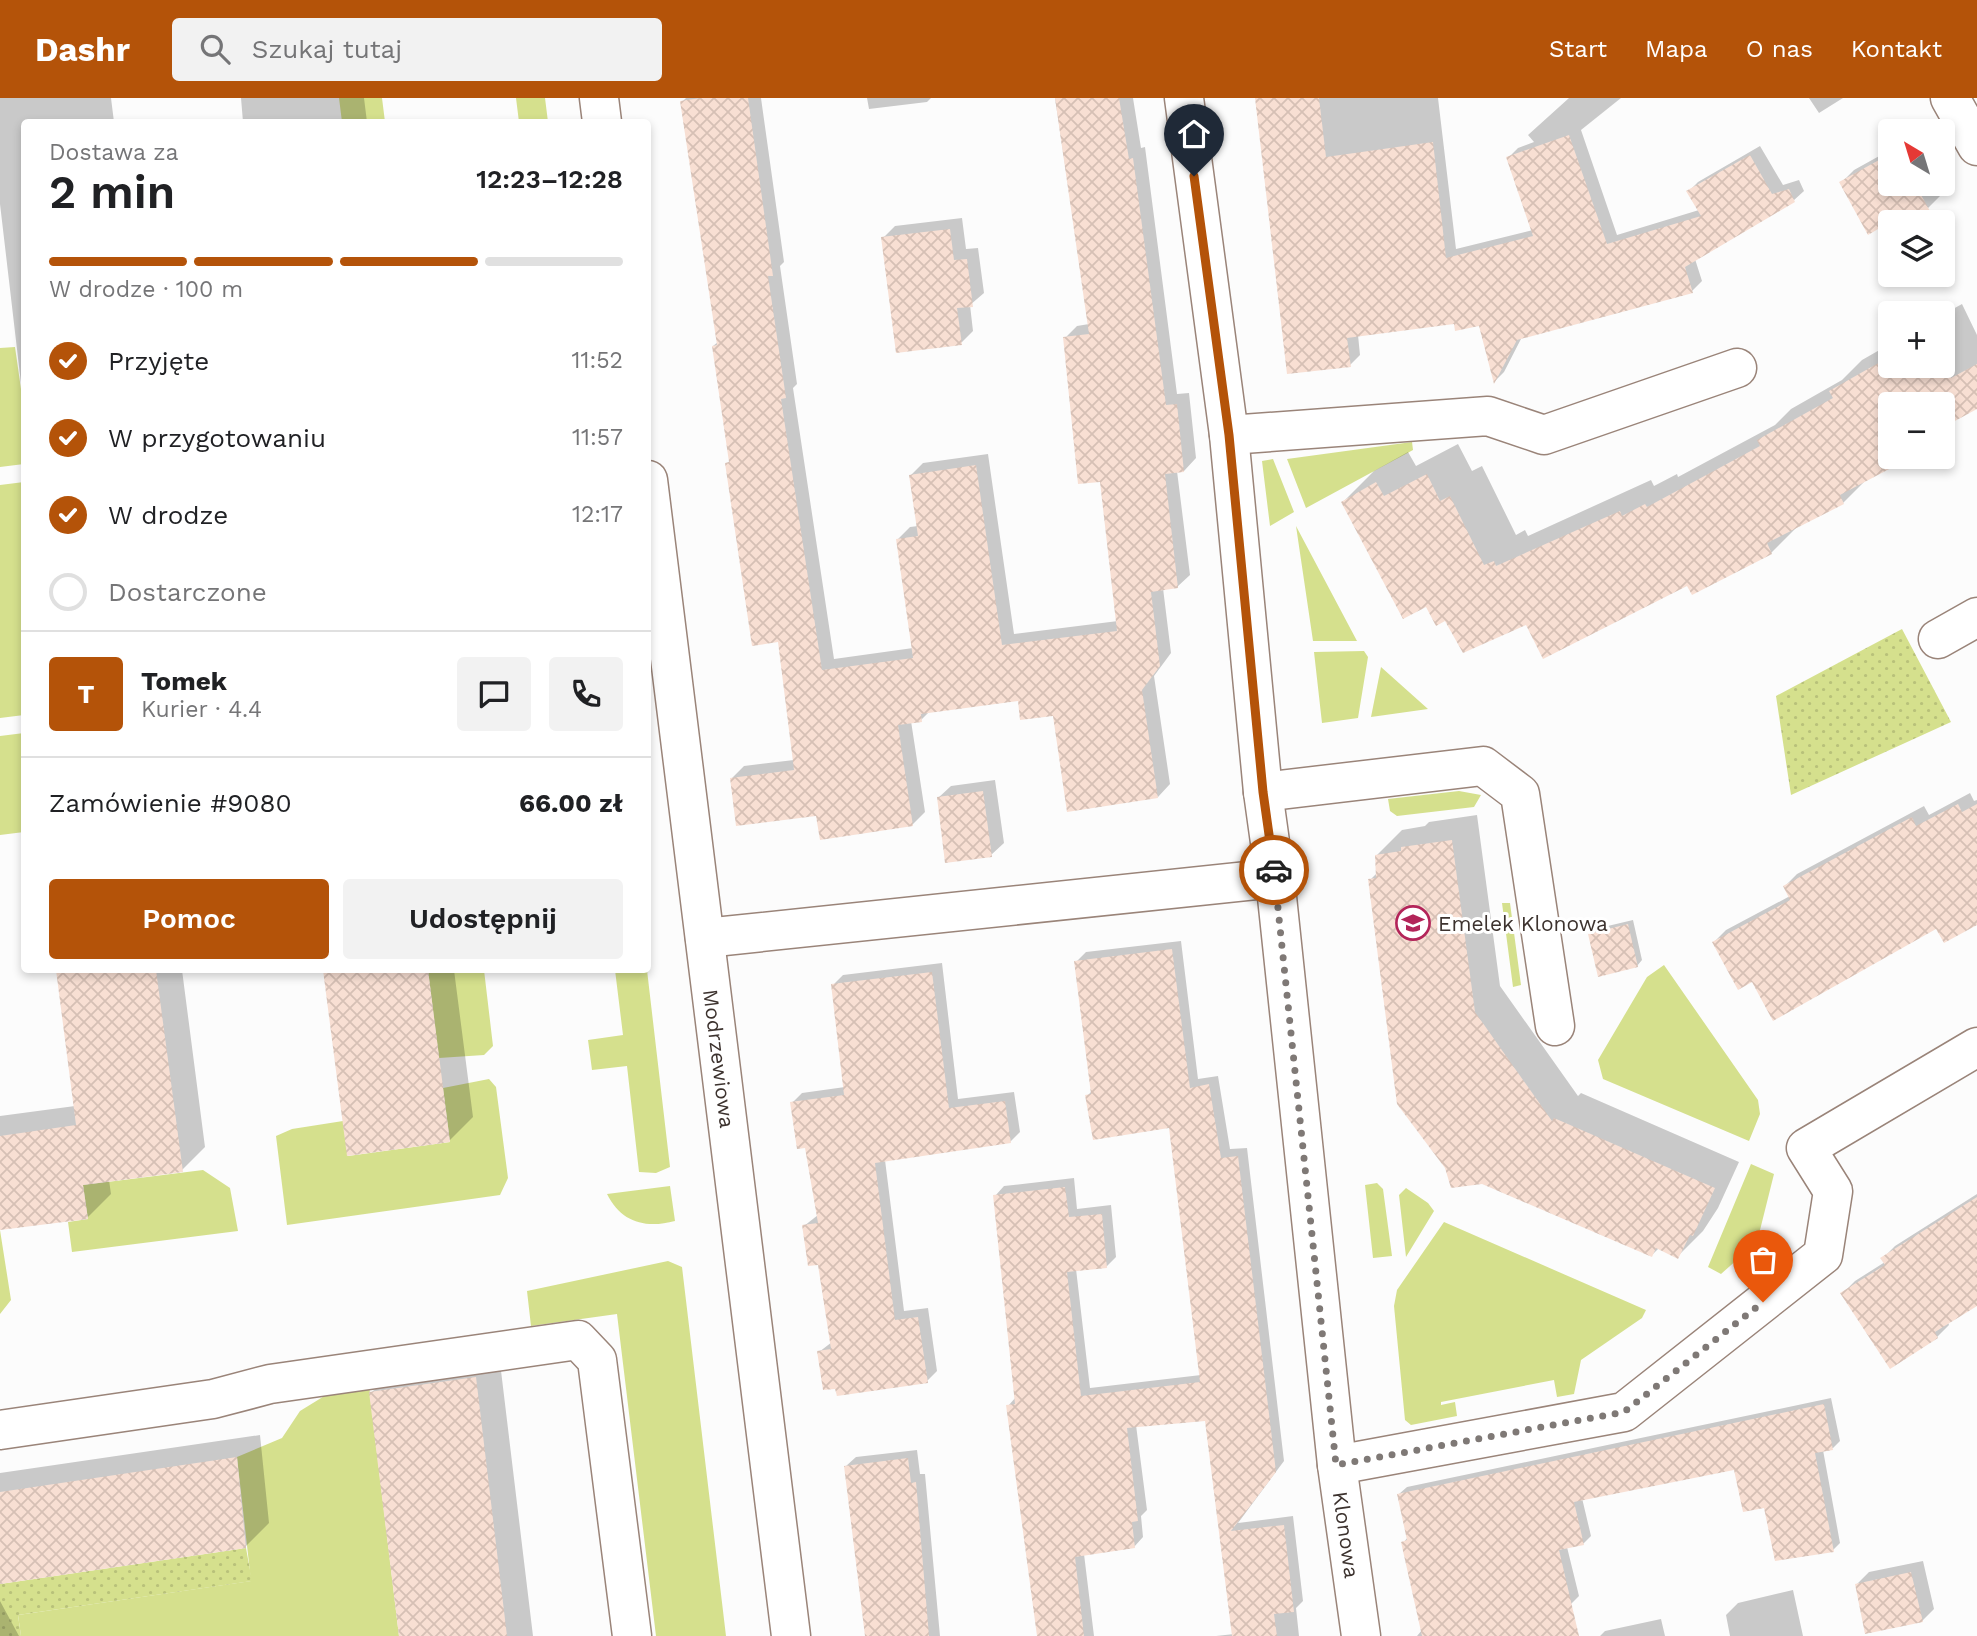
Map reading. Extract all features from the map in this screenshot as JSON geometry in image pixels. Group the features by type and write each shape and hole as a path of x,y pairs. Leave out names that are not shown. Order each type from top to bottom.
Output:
{"street":[{"path":"599,98 602,119"},
{"name":"Klonowa","path":"1184,98 1229,435 1263,792 1275,878 1336,1465 1361,1636"},
{"path":"1950,98 1977,146"},
{"path":"1229,435 1488,416 1544,435 1737,368"},
{"name":"Modrzewiowa","path":"651,504 791,1636"},
{"path":"1938,639 1977,617"},
{"path":"1263,792 1483,766 1520,794 1555,1026"},
{"path":"705,939 1275,878"},
{"path":"1336,1465 1624,1412 1823,1255 1833,1191 1806,1148 1977,1047"},
{"path":"0,1430 213,1399 270,1384 578,1340 597,1360 632,1636"}],"green space":[{"path":"339,98 382,98 385,119 342,119"},
{"path":"516,98 545,98 548,119 519,119"},
{"path":"15,347 21,389 21,464 0,467 0,348"},
{"path":"1412,442 1413,450 1306,508 1287,459"},
{"path":"1273,459 1294,512 1270,526 1262,461"},
{"path":"21,482 21,715 0,718 0,485"},
{"path":"1296,526 1357,641 1313,641"},
{"path":"1902,629 1951,722 1791,795 1776,696"},
{"path":"1364,651 1368,657 1358,718 1322,723 1314,652"},
{"path":"1381,667 1428,709 1371,717"},
{"path":"21,733 21,832 0,835 0,736"},
{"path":"1459,791 1481,795 1474,807 1397,816 1390,811 1388,799"},
{"path":"1502,903 1510,903 1521,985 1513,987"},
{"path":"1664,965 1758,1100 1760,1114 1749,1141 1603,1079 1598,1060 1647,977"},
{"path":"428,973 484,973 493,1046 484,1055 439,1058"},
{"path":"615,973 647,973 670,1167 656,1173 639,1172 627,1066 592,1070 588,1040 623,1035"},
{"path":"489,1079 496,1087 508,1178 500,1195 287,1225 276,1136 292,1129 343,1121 348,1156 450,1142 443,1088"},
{"path":"1751,1164 1774,1174 1757,1242 1721,1274 1708,1267"},
{"path":"203,1170 230,1188 238,1231 72,1252 68,1222 88,1219 83,1185"},
{"path":"1377,1183 1383,1189 1392,1256 1373,1258 1365,1185"},
{"path":"670,1186 675,1221 664,1223 644,1223 627,1217 607,1194"},
{"path":"1406,1188 1428,1203 1434,1211 1406,1257 1399,1195"},
{"path":"1444,1222 1646,1310 1642,1318 1581,1360 1574,1394 1557,1397 1554,1380 1441,1402 1441,1405 1455,1402 1457,1416 1411,1425 1405,1420 1394,1306 1397,1290"},
{"path":"0,1230 11,1300 0,1314"},
{"path":"668,1261 682,1267 726,1636 656,1636 617,1314 531,1326 527,1291"},
{"path":"369,1385 399,1636 21,1636 18,1615 251,1581 237,1457 282,1438 300,1411 326,1395"},
{"path":"246,1548 252,1581 18,1615 21,1636 0,1636 0,1584"}],"building":[{"path":"748,98 773,276 768,276 786,398 781,399 822,670 913,658 896,539 918,536 909,475 976,465 1002,645 1117,631 1100,482 1078,484 1063,337 1089,334 1055,98 1119,98 1129,159 1133,158 1166,405 1177,404 1184,472 1165,474 1178,588 1151,592 1160,666 1142,690 1158,798 1067,812 1053,716 1020,720 1018,701 921,714 922,722 898,725 913,826 820,840 816,816 736,826 730,778 794,770 778,642 752,646 725,463 729,462 712,346 717,345 680,101"},
{"path":"1255,98 1319,98 1326,157 1433,142 1446,258 1533,236 1506,157 1569,135 1607,244 1701,216 1686,191 1750,155 1772,194 1789,189 1795,202 1685,267 1693,293 1517,340 1494,384 1479,326 1455,331 1454,324 1347,338 1351,367 1287,374"},
{"path":"1878,161 1878,196 1922,196 1929,210 1878,210 1878,229 1868,235 1839,182"},
{"path":"950,229 954,260 967,259 973,307 957,308 962,345 896,353 881,237"},
{"path":"1878,363 1878,378 1955,378 1977,364 1977,409 1955,421 1955,392 1878,392 1878,469 1889,469 1840,495 1844,504 1767,543 1772,554 1692,595 1687,586 1543,659 1526,625 1463,653 1445,621 1436,626 1426,607 1403,619 1341,502 1376,482 1384,496 1427,474 1440,501 1450,496 1484,565 1494,561 1496,566 1620,511 1622,516 1645,504 1647,507 1760,446 1757,440 1833,398 1829,391"},
{"path":"983,791 992,857 945,863 937,797"},
{"path":"1958,804 1962,812 1977,804 1977,925 1944,943 1936,929 1773,1021 1752,982 1738,990 1712,942 1790,900 1783,886 1912,817 1916,826"},
{"path":"1452,840 1475,1012 1552,1121 1554,1118 1715,1188 1693,1236 1690,1235 1678,1259 1656,1248 1652,1257 1482,1184 1451,1188 1445,1168 1397,1104 1368,879 1376,878 1375,855 1401,851 1401,847"},
{"path":"1628,924 1638,967 1598,977 1588,934"},
{"path":"1172,949 1190,1088 1209,1084 1221,1158 1238,1156 1276,1472 1231,1531 1284,1525 1294,1612 1274,1614 1277,1636 1232,1636 1205,1421 1127,1428 1138,1521 1132,1522 1135,1548 1075,1557 1084,1636 1037,1636 1006,1405 1015,1404 993,1195 1065,1187 1069,1217 1102,1214 1107,1268 1067,1272 1081,1396 1200,1382 1169,1128 1093,1140 1085,1095 1091,1094 1074,961"},
{"path":"932,972 949,1108 1005,1101 1011,1143 875,1163 895,1320 918,1317 928,1383 837,1396 835,1389 823,1390 817,1351 831,1349 818,1265 808,1266 802,1225 818,1223 805,1148 797,1149 790,1102 844,1095 831,984"},
{"path":"56,973 156,973 183,1172 83,1185 88,1219 0,1230 0,1136 76,1125"},
{"path":"323,973 428,973 450,1142 347,1156"},
{"path":"1977,1197 1977,1306 1935,1332 1938,1338 1890,1369 1840,1293 1885,1265 1880,1258"},
{"path":"476,1377 507,1636 399,1636 369,1392"},
{"path":"1824,1404 1833,1450 1815,1453 1834,1552 1775,1561 1764,1508 1743,1512 1734,1470 1574,1502 1584,1545 1559,1550 1579,1636 1422,1636 1401,1542 1407,1540 1397,1494"},
{"path":"237,1457 246,1548 0,1584 0,1492"},
{"path":"908,1458 911,1483 916,1482 929,1636 865,1636 844,1466"},
{"path":"1911,1572 1923,1622 1865,1634 1855,1584"}],"way so far":[{"path":"1274,870 1336,1465 1624,1412 1763,1302"}],"place":[{"name":"Emelek Klonowa","path":"1413,923"}],"route":[{"path":"1194,176 1229,435 1263,792 1274,870"}]}
